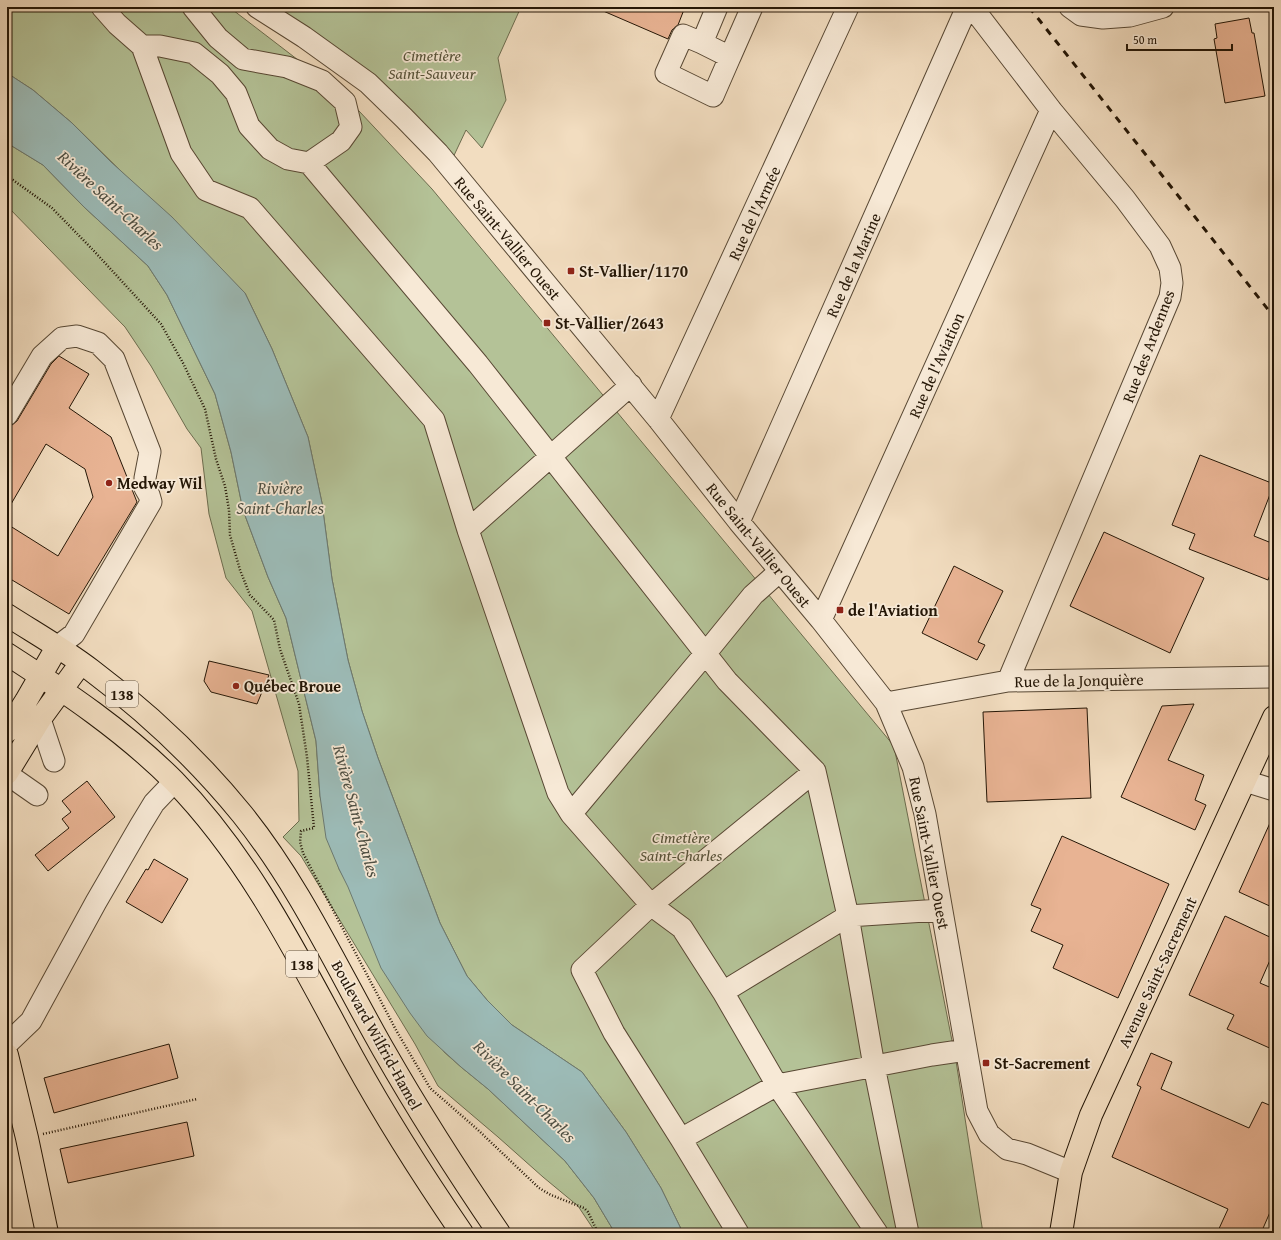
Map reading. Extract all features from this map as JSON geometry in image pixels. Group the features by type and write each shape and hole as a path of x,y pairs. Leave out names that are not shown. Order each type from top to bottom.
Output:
{"main road":[{"name":"Boulevard Wilfrid-Hamel","path":"7,615 81,663 140,709 178,743 242,814 268,849 307,909 383,1049 419,1111 499,1233"},
{"path":"9,725 56,647"},
{"name":"Boulevard Wilfrid-Hamel","path":"7,654 62,690 107,722 134,744 174,782 209,822 262,894 398,1136 462,1233"},
{"path":"7,774 40,719 81,663"},
{"name":"Avenue Saint-Sacrement","path":"1060,1233 1071,1172 1091,1115 1274,717"},
{"path":"7,1055 27,1138 46,1233"}],"street":[{"path":"102,7 142,46 181,153 206,190 250,208 434,420 468,530 558,793 571,814 651,905 682,928 723,992 777,1085 877,1233"},
{"path":"192,7 218,38 243,59 287,67 322,81 345,102 351,127 341,141 309,163"},
{"name":"Rue Saint-Vallier Ouest","path":"257,7 304,37 368,83 438,153 631,385 739,522 821,620 886,703 913,767 925,814 978,1111 989,1134 1008,1149 1027,1154 1071,1172"},
{"path":"702,43 717,7"},
{"path":"730,57 683,35 666,73 713,96 752,7"},
{"name":"Rue de l'Armée","path":"658,419 848,7"},
{"name":"Rue de la Marine","path":"739,522 967,7"},
{"name":"Rue des Ardennes","path":"972,7 1051,110 1125,199 1160,246 1170,268 1172,283 1170,297 1008,681"},
{"path":"1070,7 1081,15 1103,18 1130,16 1163,7"},
{"path":"142,46 160,46 194,53 220,74 236,93 249,126 270,149 288,159 309,163 478,364 727,681 815,771 848,916 874,1066 908,1233"},
{"name":"Rue de l'Aviation","path":"821,620 1051,110"},
{"path":"7,415 42,356 62,338 77,336 98,344 114,358 150,452 145,478 145,488 151,502 74,634 56,647"},
{"path":"468,530 631,385"},
{"path":"571,814 753,595 780,571"},
{"name":"Rue de la Jonquière","path":"886,703 1008,681 1274,677"},
{"path":"40,719 54,761"},
{"path":"738,1233 614,1033 582,970 651,905 815,771"},
{"path":"7,774 37,794"},
{"path":"1245,781 1274,790"},
{"path":"7,1044 31,1021 96,902 140,826 154,803 174,782"},
{"path":"723,992 848,916 941,910"},
{"path":"681,1139 777,1085 966,1050"}],"path":[{"path":"7,178 13,180 52,208 96,252 161,324 183,363 205,409 216,459 225,486 229,510 230,535 240,570 250,595 274,620 280,649 299,704 307,757 314,828 301,832 300,842 303,853 396,1030 430,1088 477,1129 539,1188 551,1195 584,1208 588,1212 598,1233"},
{"path":"27,1138 197,1099"}],"green space":[{"name":"Cimetière Saint-Charles","path":"7,7 229,7 345,96 432,189 894,746 956,1061 983,1233 683,1233 661,1188 626,1132 582,1072 512,1025 487,1000 467,976 440,923 378,758 362,711 348,660 332,579 322,503 308,437 272,349 245,293 72,123 33,90 7,73"},
{"name":"Cimetière Saint-Sauveur","path":"257,7 521,7 498,58 506,100 482,148 466,130 449,166 438,153"},
{"path":"7,143 43,165 84,207 148,266 167,295 215,394 231,452 243,510 268,577 286,618 316,741 320,796 339,869 444,1052 488,1089 565,1161 594,1198 615,1233 596,1233 578,1206 438,1086 415,1044 301,856 283,837 299,821 298,771 252,611 226,578 209,514 201,448 187,429 151,366 125,327 7,206"}],"water":[{"name":"Rivière Saint-Charles","path":"7,73 33,90 72,123 111,162 172,217 245,293 272,349 308,437 322,503 332,579 348,660 362,711 378,758 440,923 467,976 487,1000 512,1025 582,1072 626,1132 661,1188 683,1233 615,1233 594,1198 565,1161 488,1089 427,1036 381,968 326,838 320,796 316,741 286,618 268,577 243,510 231,452 215,394 167,295 148,266 84,207 43,165 7,143"}],"building":[{"path":"594,7 685,7 678,25 672,30 668,39"},
{"path":"1249,18 1252,33 1254,33 1265,96 1225,103 1214,39 1217,38 1215,24"},
{"name":"Medway Wil","path":"59,356 89,374 69,408 111,437 137,502 69,614 7,577 7,524 58,556 93,497 85,469 46,444 7,511 7,429 17,421 51,364"},
{"path":"1200,455 1274,484 1254,536 1274,544 1274,564 1268,580 1189,549 1195,534 1172,525"},
{"path":"1104,532 1204,578 1170,653 1070,606"},
{"path":"954,566 1003,591 978,642 985,645 977,660 922,633"},
{"name":"Québec Broue","path":"209,661 269,675 257,704 211,692 204,681"},
{"path":"1194,704 1168,760 1204,775 1195,800 1206,805 1195,830 1121,797 1162,706"},
{"path":"1087,708 1091,798 987,802 983,712"},
{"path":"87,781 115,817 48,871 35,855 69,828 62,819 71,812 62,801"},
{"path":"1274,814 1274,908 1239,892"},
{"path":"1062,836 1169,884 1118,998 1053,968 1063,945 1031,931 1041,909 1031,905"},
{"path":"154,859 188,879 162,923 126,902 146,869 148,870"},
{"path":"1225,916 1274,939 1274,951 1260,983 1274,989 1274,1050 1227,1029 1234,1015 1189,995"},
{"path":"169,1044 178,1078 54,1113 44,1078"},
{"path":"1151,1053 1172,1062 1161,1089 1249,1128 1262,1102 1274,1107 1274,1203 1261,1233 1217,1233 1228,1209 1112,1157 1141,1087 1137,1085"},
{"path":"187,1122 194,1156 68,1183 60,1149"}],"railway":[{"path":"1029,7 1274,317"}],"place":[{"name":"St-Vallier/1170","path":"571,271"},
{"name":"St-Vallier/2643","path":"547,323"},
{"name":"Medway Wil","path":"109,483"},
{"name":"de l'Aviation","path":"840,610"},
{"name":"Québec Broue","path":"236,686"},
{"name":"St-Sacrement","path":"986,1063"}]}
